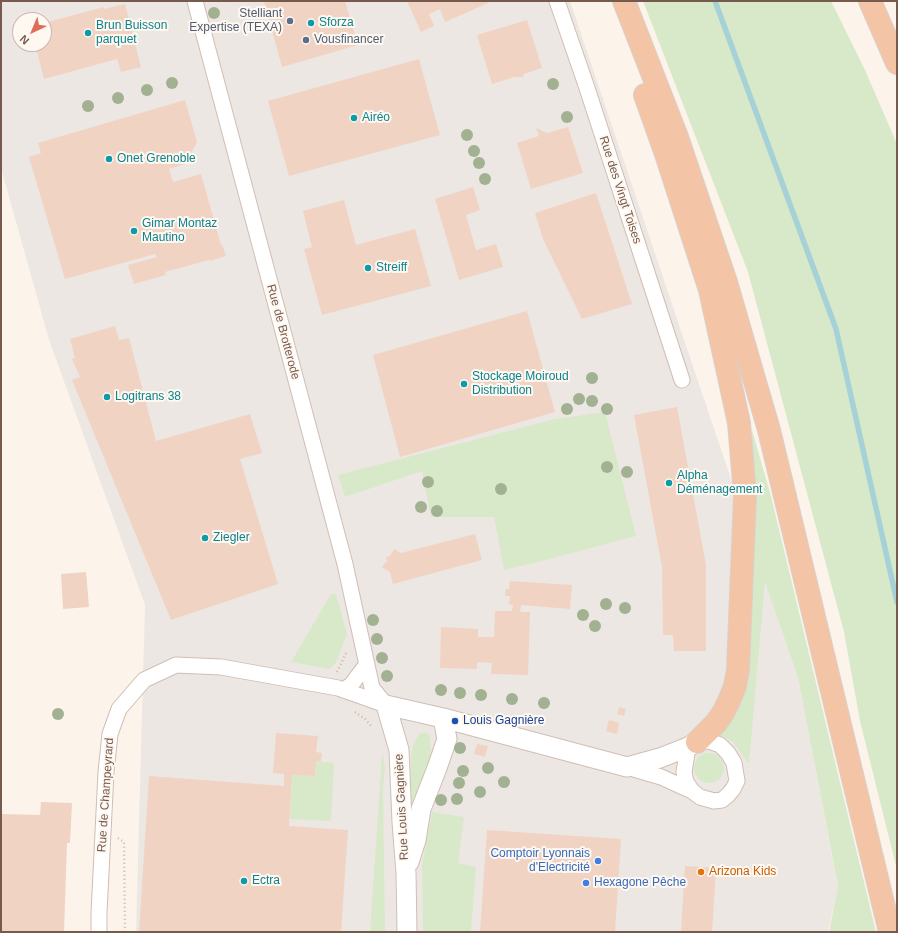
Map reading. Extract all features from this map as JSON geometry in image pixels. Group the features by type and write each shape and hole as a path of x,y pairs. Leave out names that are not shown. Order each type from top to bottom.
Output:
{"highway":[{"path":"612,1 667,157 710,290 739,423 746,496 738,670 735,686 723,713 716,723 692,745"},
{"path":"624,1 677,137 726,282 765,416 890,932"},
{"path":"870,1 897,63"}],"street":[{"name":"Rue de Brotterode","path":"195,1 344,558 372,688 386,705"},
{"name":"Rue des Vingt Toises","path":"557,1 586,85 682,380"},
{"path":"343,690 351,685 367,664"},
{"name":"Rue de Champeyrard","path":"99,932 106,772 110,734 119,709 144,680 176,665 221,667 338,688 386,705"},
{"path":"386,705 443,718 661,777 708,800 722,800 733,789 737,781 734,763 728,753 720,745 709,741 692,745 660,758 627,767"},
{"name":"Rue Louis Gagnière","path":"386,705 399,750 406,872 407,932"},
{"name":"Rue Louis Gagnière","path":"406,872 416,840 421,809 438,768 447,739 443,718"},
{"path":"692,745 684,772 686,782 692,791"}],"path":[{"path":"352,711 365,719 374,729"},
{"path":"103,830 124,842 125,932"}],"shaded area":[{"path":"1,1 570,1 798,678 838,887 828,932 136,932 145,605 49,340 1,168"}],"green space":[{"path":"643,1 831,1 865,70 897,144 897,870 860,721 844,632 748,272"},
{"path":"605,412 636,536 538,562 504,570 494,517 431,517 422,471 345,497 338,475 555,419"},
{"path":"752,430 771,496 876,932 829,932 838,886 798,678 765,582 749,764 733,742 716,733 730,718"},
{"path":"331,594 336,594 347,634 336,663 329,669 291,662"},
{"path":"426,732 430,736 431,759 410,816 411,756 413,745 419,734"},
{"path":"382,753 385,766 383,789 385,932 370,932"},
{"path":"709,753 720,757 724,768 720,779 709,783 698,779 694,768 698,757"},
{"path":"316,761 334,763 331,821 290,819 292,775 315,776"},
{"path":"432,812 464,817 458,863 476,867 471,932 423,932 422,865"}],"building":[{"name":"Sforza","path":"264,1 345,1 358,45 282,67"},
{"path":"407,1 487,1 488,3 445,22 440,9 429,14 434,26 421,32"},
{"name":"Brun Buisson parquet","path":"125,4 141,67 121,72 117,59 44,79 37,52 52,52 52,21 104,7 104,9"},
{"path":"527,20 542,68 524,74 523,77 514,77 492,84 477,35"},
{"name":"Airéo","path":"419,59 440,135 289,176 268,101"},
{"path":"185,100 197,142 185,164 169,169 173,182 201,174 221,245 222,244 226,256 165,272 166,275 134,284 128,265 157,257 155,254 65,279 29,157 41,153 38,143"},
{"path":"568,127 583,173 531,189 517,143 539,136 536,128 547,133"},
{"path":"473,187 480,210 466,215 476,250 496,244 503,267 459,280 435,199"},
{"path":"596,193 632,304 582,319 543,239 535,213"},
{"name":"Streiff","path":"344,200 356,245 415,229 431,286 322,315 304,249 312,247 303,211"},
{"name":"Stockage Moiroud Distribution","path":"527,311 555,412 400,457 373,355"},
{"path":"115,326 119,340 129,338 156,441 250,414 262,453 240,459 278,584 171,620 72,380 80,377 72,359 75,358 70,339"},
{"name":"Alpha Déménagement","path":"677,407 706,565 706,651 674,651 673,635 663,635 662,567 634,415"},
{"path":"475,534 482,560 393,584 390,572 382,567 387,561 386,557 390,556 394,549 401,553"},
{"path":"86,572 89,607 63,609 61,574"},
{"path":"510,581 572,585 570,609 521,605 520,612 530,612 528,675 491,674 492,663 477,662 477,669 440,668 441,627 478,629 478,637 494,637 495,611 512,611 513,605 509,604 510,596 505,596 506,589 509,589"},
{"path":"619,707 626,709 624,716 617,714"},
{"path":"609,720 619,723 617,734 606,731"},
{"name":"Ectra","path":"276,733 318,736 316,752 322,753 321,761 316,761 315,776 292,775 289,826 348,830 341,932 139,932 149,776 284,786 284,774 273,773"},
{"path":"477,744 488,746 485,757 474,754"},
{"path":"41,802 72,803 70,843 67,843 64,932 1,932 1,814 40,815"},
{"path":"487,830 621,839 615,932 480,932"},
{"path":"685,866 716,868 712,932 681,932"}],"waterway":[{"path":"715,1 836,329 897,602"}],"place":[{"name":"Stelliant Expertise (TEXA)","path":"290,21"},
{"name":"Sforza","path":"311,23"},
{"name":"Brun Buisson parquet","path":"88,33"},
{"name":"Vousfinancer","path":"306,40"},
{"name":"Airéo","path":"354,118"},
{"name":"Onet Grenoble","path":"109,159"},
{"name":"Gimar Montaz Mautino","path":"134,231"},
{"name":"Streiff","path":"368,268"},
{"name":"Stockage Moiroud Distribution","path":"464,384"},
{"name":"Logitrans 38","path":"107,397"},
{"name":"Alpha Déménagement","path":"669,483"},
{"name":"Ziegler","path":"205,538"},
{"name":"Louis Gagnière","path":"455,721"},
{"name":"Comptoir Lyonnais d'Electricité","path":"598,861"},
{"name":"Arizona Kids","path":"701,872"},
{"name":"Ectra","path":"244,881"},
{"name":"Hexagone Pêche","path":"586,883"}]}
